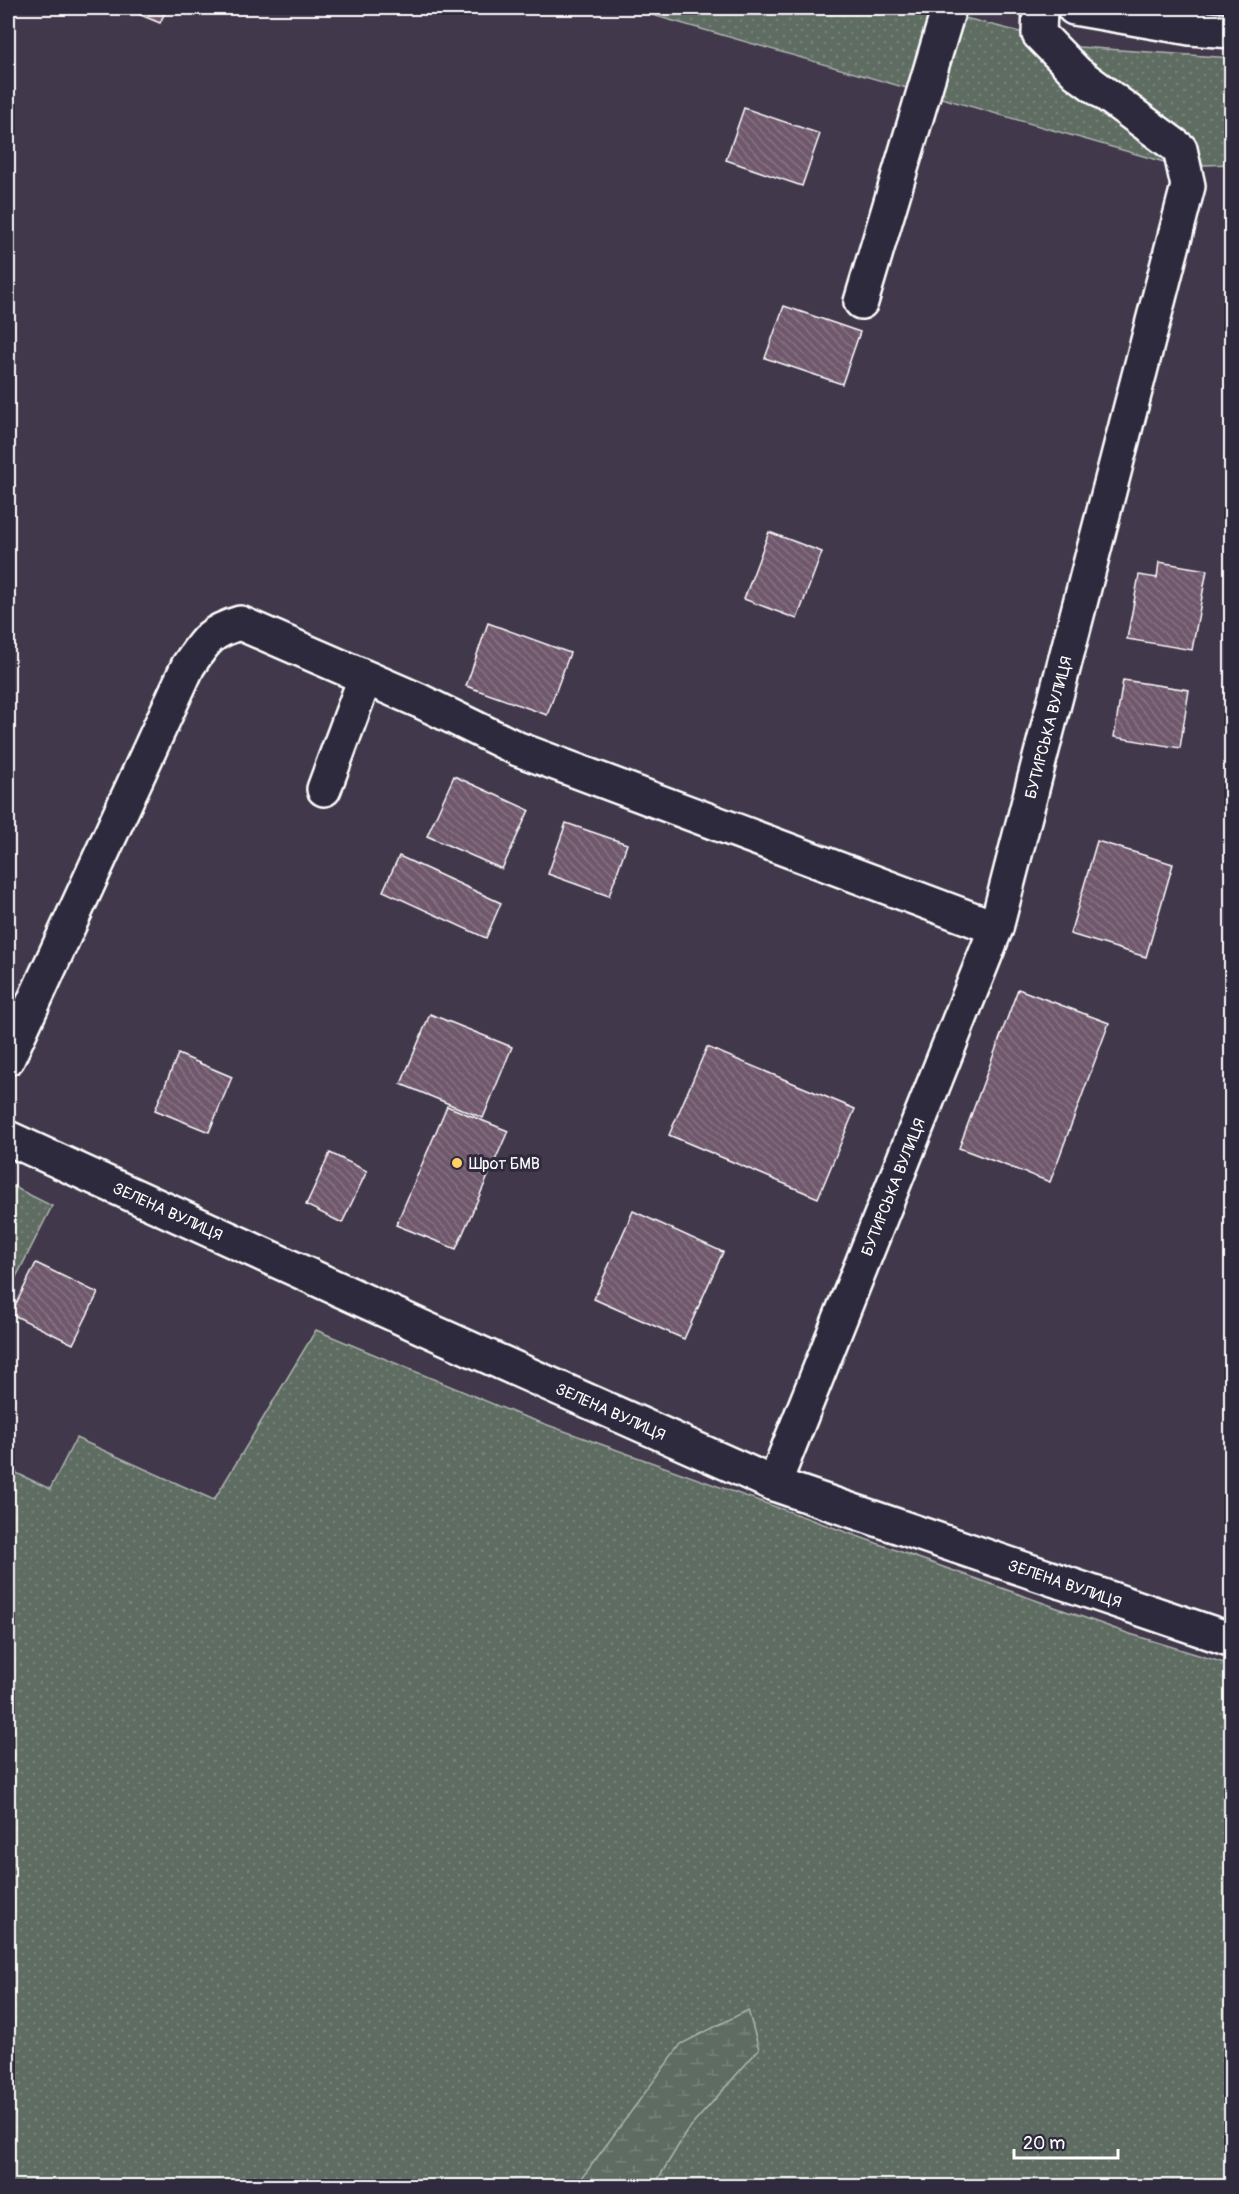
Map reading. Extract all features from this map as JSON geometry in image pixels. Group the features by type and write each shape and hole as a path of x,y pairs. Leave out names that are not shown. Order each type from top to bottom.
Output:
{"main road":[{"path":"861,302 949,8"},
{"name":"БУТИРСЬКА ВУЛИЦЯ","path":"774,1484 996,928 1188,186 1180,149 1077,73 1039,34 1040,8"},
{"path":"1074,8 1191,28 1232,31"},
{"path":"8,1058 188,666 206,640 221,629 240,623 518,749 996,928"},
{"path":"324,789 365,678"},
{"name":"ЗЕЛЕНА ВУЛИЦЯ","path":"8,1138 413,1323 774,1484 1232,1640"}],"green space":[{"path":"628,8 926,8 1079,47 1231,58 1231,164 1178,166"},
{"path":"8,1184 52,1206 8,1293"},
{"path":"316,1330 517,1414 1127,1633 1231,1665 1231,2186 8,2186 8,1469 50,1489 76,1438 214,1500"},
{"path":"748,2010 759,2049 687,2131 654,2186 576,2186 681,2044"}],"building":[{"path":"124,8 167,8 160,23"},
{"path":"744,108 820,134 802,186 726,160"},
{"path":"784,306 860,332 842,384 765,358"},
{"path":"769,532 822,552 797,619 744,599"},
{"path":"1159,562 1207,570 1192,650 1127,639 1139,575 1157,578"},
{"path":"488,623 570,653 547,715 466,686"},
{"path":"1123,680 1189,690 1180,748 1114,737"},
{"path":"454,776 529,810 502,869 427,836"},
{"path":"566,823 627,844 609,896 548,874"},
{"path":"1097,841 1173,864 1146,957 1070,934"},
{"path":"399,856 501,903 486,938 383,891"},
{"path":"1018,989 1109,1023 1050,1182 959,1148"},
{"path":"430,1014 512,1047 483,1118 401,1084"},
{"path":"707,1047 855,1109 818,1198 669,1135"},
{"path":"178,1054 232,1077 209,1132 155,1110"},
{"path":"447,1106 508,1131 456,1249 396,1225"},
{"path":"330,1153 367,1171 342,1223 306,1205"},
{"path":"633,1211 723,1252 684,1339 594,1299"},
{"path":"36,1263 98,1293 73,1344 11,1314"}],"place":[{"name":"Шрот БМВ","path":"457,1163"}]}
